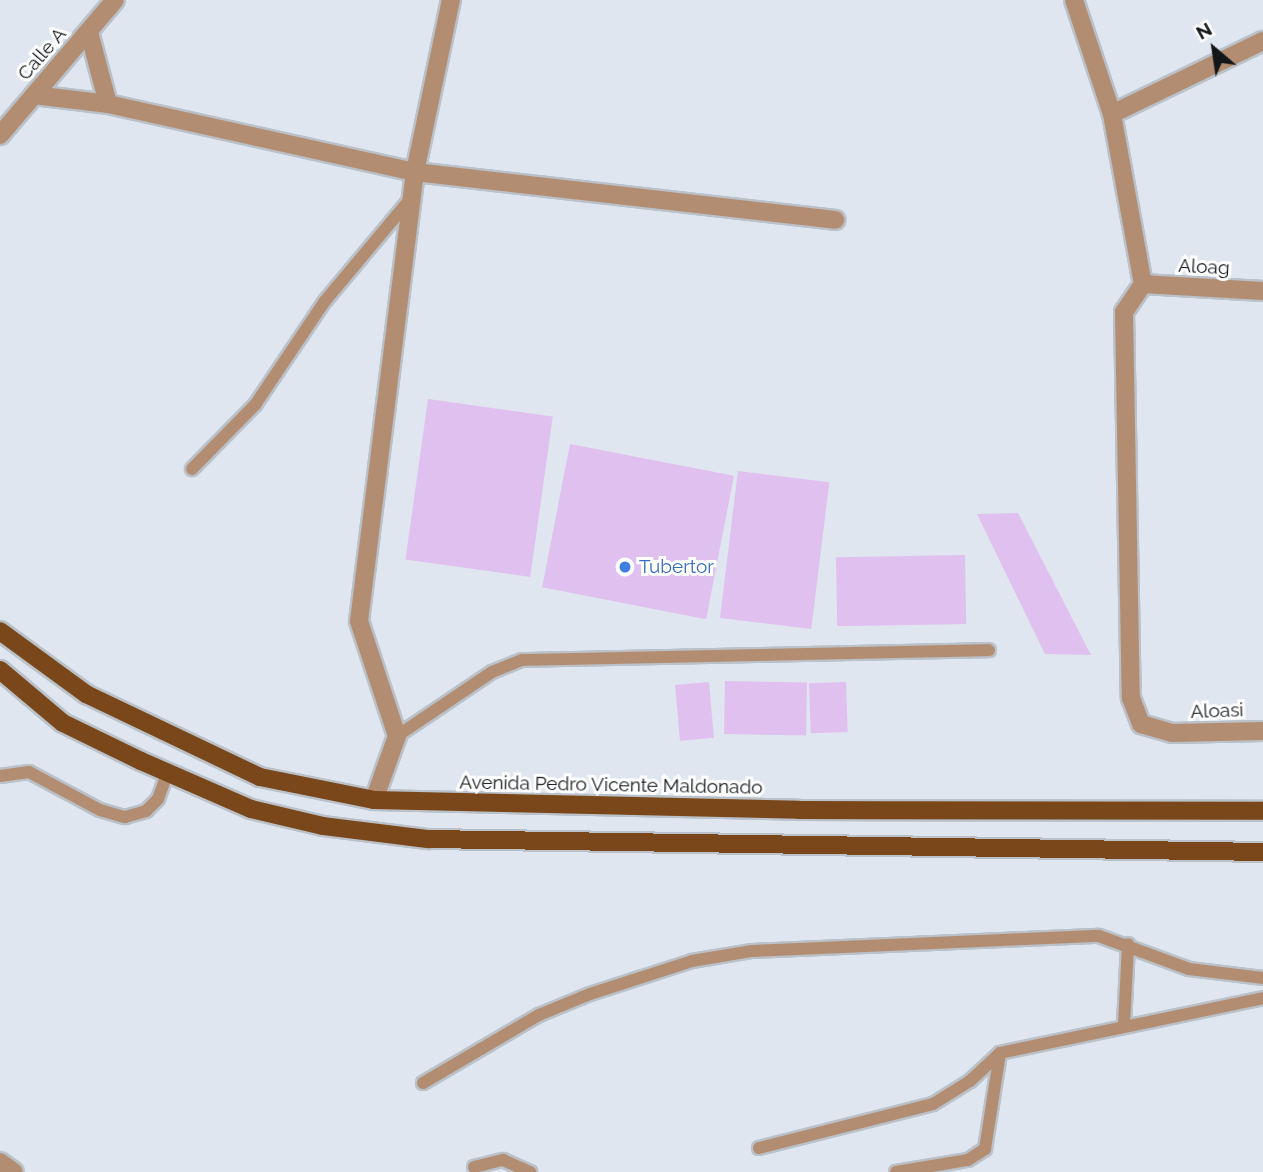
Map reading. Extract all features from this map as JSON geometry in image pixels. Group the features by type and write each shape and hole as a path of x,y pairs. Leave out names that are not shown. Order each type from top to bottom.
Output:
{"main road":[{"name":"Avenida Pedro Vicente Maldonado","path":"0,631 86,694 260,777 374,800 799,810 1263,811"},
{"path":"0,670 64,723 251,809 323,826 428,839 1263,852"}],"street":[{"name":"Calle A","path":"0,135 115,0"},
{"path":"374,800 397,736 359,621 415,172 451,0"},
{"path":"1074,0 1112,114 1143,284"},
{"path":"89,32 108,104"},
{"path":"1112,114 1263,41"},
{"path":"34,95 108,104 415,172 835,220"},
{"name":"Aloag","path":"1143,284 1263,291"},
{"name":"Aloasi","path":"1143,284 1124,312 1131,698 1141,724 1172,733 1263,731"},
{"path":"0,1162 13,1172"}],"lane":[{"path":"191,469 255,405 325,301 412,197"},
{"path":"397,736 492,672 522,660 989,650"},
{"path":"0,776 29,772 100,810 125,817 146,811 158,799 168,772"},
{"path":"423,1083 539,1015 692,961 752,951 1099,936 1128,944 1189,969 1263,978"},
{"path":"1124,1024 1128,944"},
{"path":"759,1148 933,1104 971,1081 1000,1053 1124,1024 1263,998"},
{"path":"896,1172 968,1160 985,1149 1000,1053"},
{"path":"474,1167 503,1160 530,1172"}],"building":[{"path":"428,399 553,417 530,577 405,559"},
{"path":"570,444 734,476 706,619 542,587"},
{"path":"738,471 829,482 811,629 720,618"},
{"path":"1018,513 1091,655 1045,654 977,514"},
{"path":"965,555 966,624 837,626 836,557"},
{"path":"725,681 807,682 806,735 724,734"},
{"path":"709,682 714,738 680,741 675,685"},
{"path":"846,682 848,732 811,733 809,683"}],"place":[{"name":"Tubertor","path":"625,567"}]}
